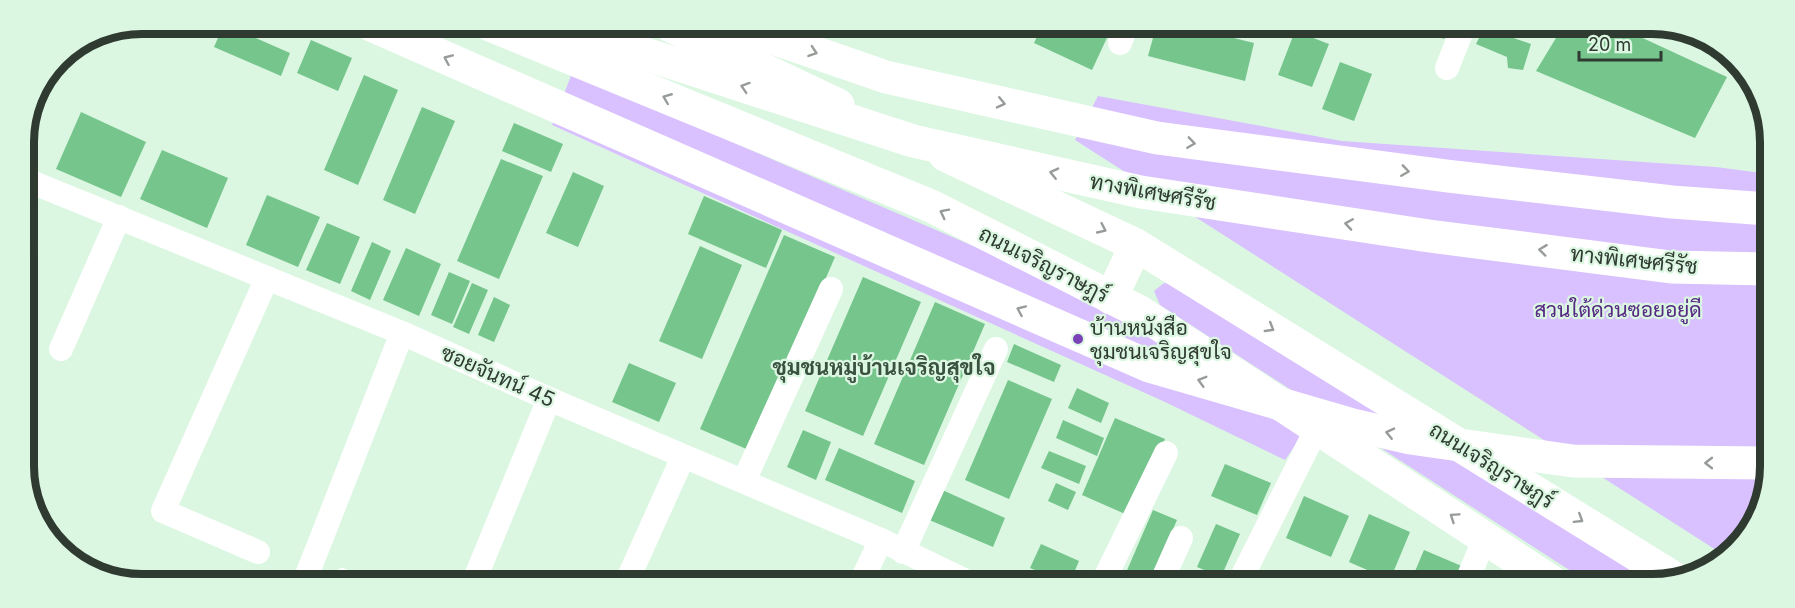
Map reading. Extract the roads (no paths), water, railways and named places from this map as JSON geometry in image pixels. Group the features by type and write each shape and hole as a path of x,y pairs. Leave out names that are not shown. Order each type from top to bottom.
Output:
{"main road":[{"path":"393,35 1149,366 1353,425 1410,438 1573,461 1760,463"},
{"name":"ถนนเจริญราษฎร์","path":"514,35 931,206 1140,312 1318,426 1538,573"},
{"name":"ทางพิเศษศรีรัช","path":"586,35 913,141 1141,192 1429,236 1671,267 1760,269"},
{"name":"ถนนเจริญราษฎร์","path":"689,35 1136,245 1665,572"},
{"path":"763,35 886,77 1157,138 1447,176 1671,202 1760,208"},
{"path":"1111,298 1136,245"}],"street":[{"path":"1447,68 1461,34"},
{"name":"ซอยจันทน์ 45","path":"35,183 402,333 549,399 880,540 950,573"},
{"path":"61,349 119,217"},
{"path":"258,552 163,511 267,278"},
{"path":"744,481 831,289"},
{"path":"307,574 402,333"},
{"path":"903,552 996,349"},
{"path":"477,574 549,399"},
{"path":"1244,573 1318,426"},
{"path":"1107,573 1166,453"},
{"path":"630,574 683,457"},
{"path":"1165,573 1181,538"},
{"path":"1470,573 1485,538"},
{"path":"865,574 880,540"}],"place":[{"name":"บ้านหนังสือ ชุมชนเจริญสุขใจ","path":"1078,339"}],"district":[{"name":"ชุมชนหมู่บ้านเจริญสุขใจ","path":"884,367"}],"park label":[{"name":"สวนใต้ด่วนซอยอยู่ดี","path":"1618,309"}]}
